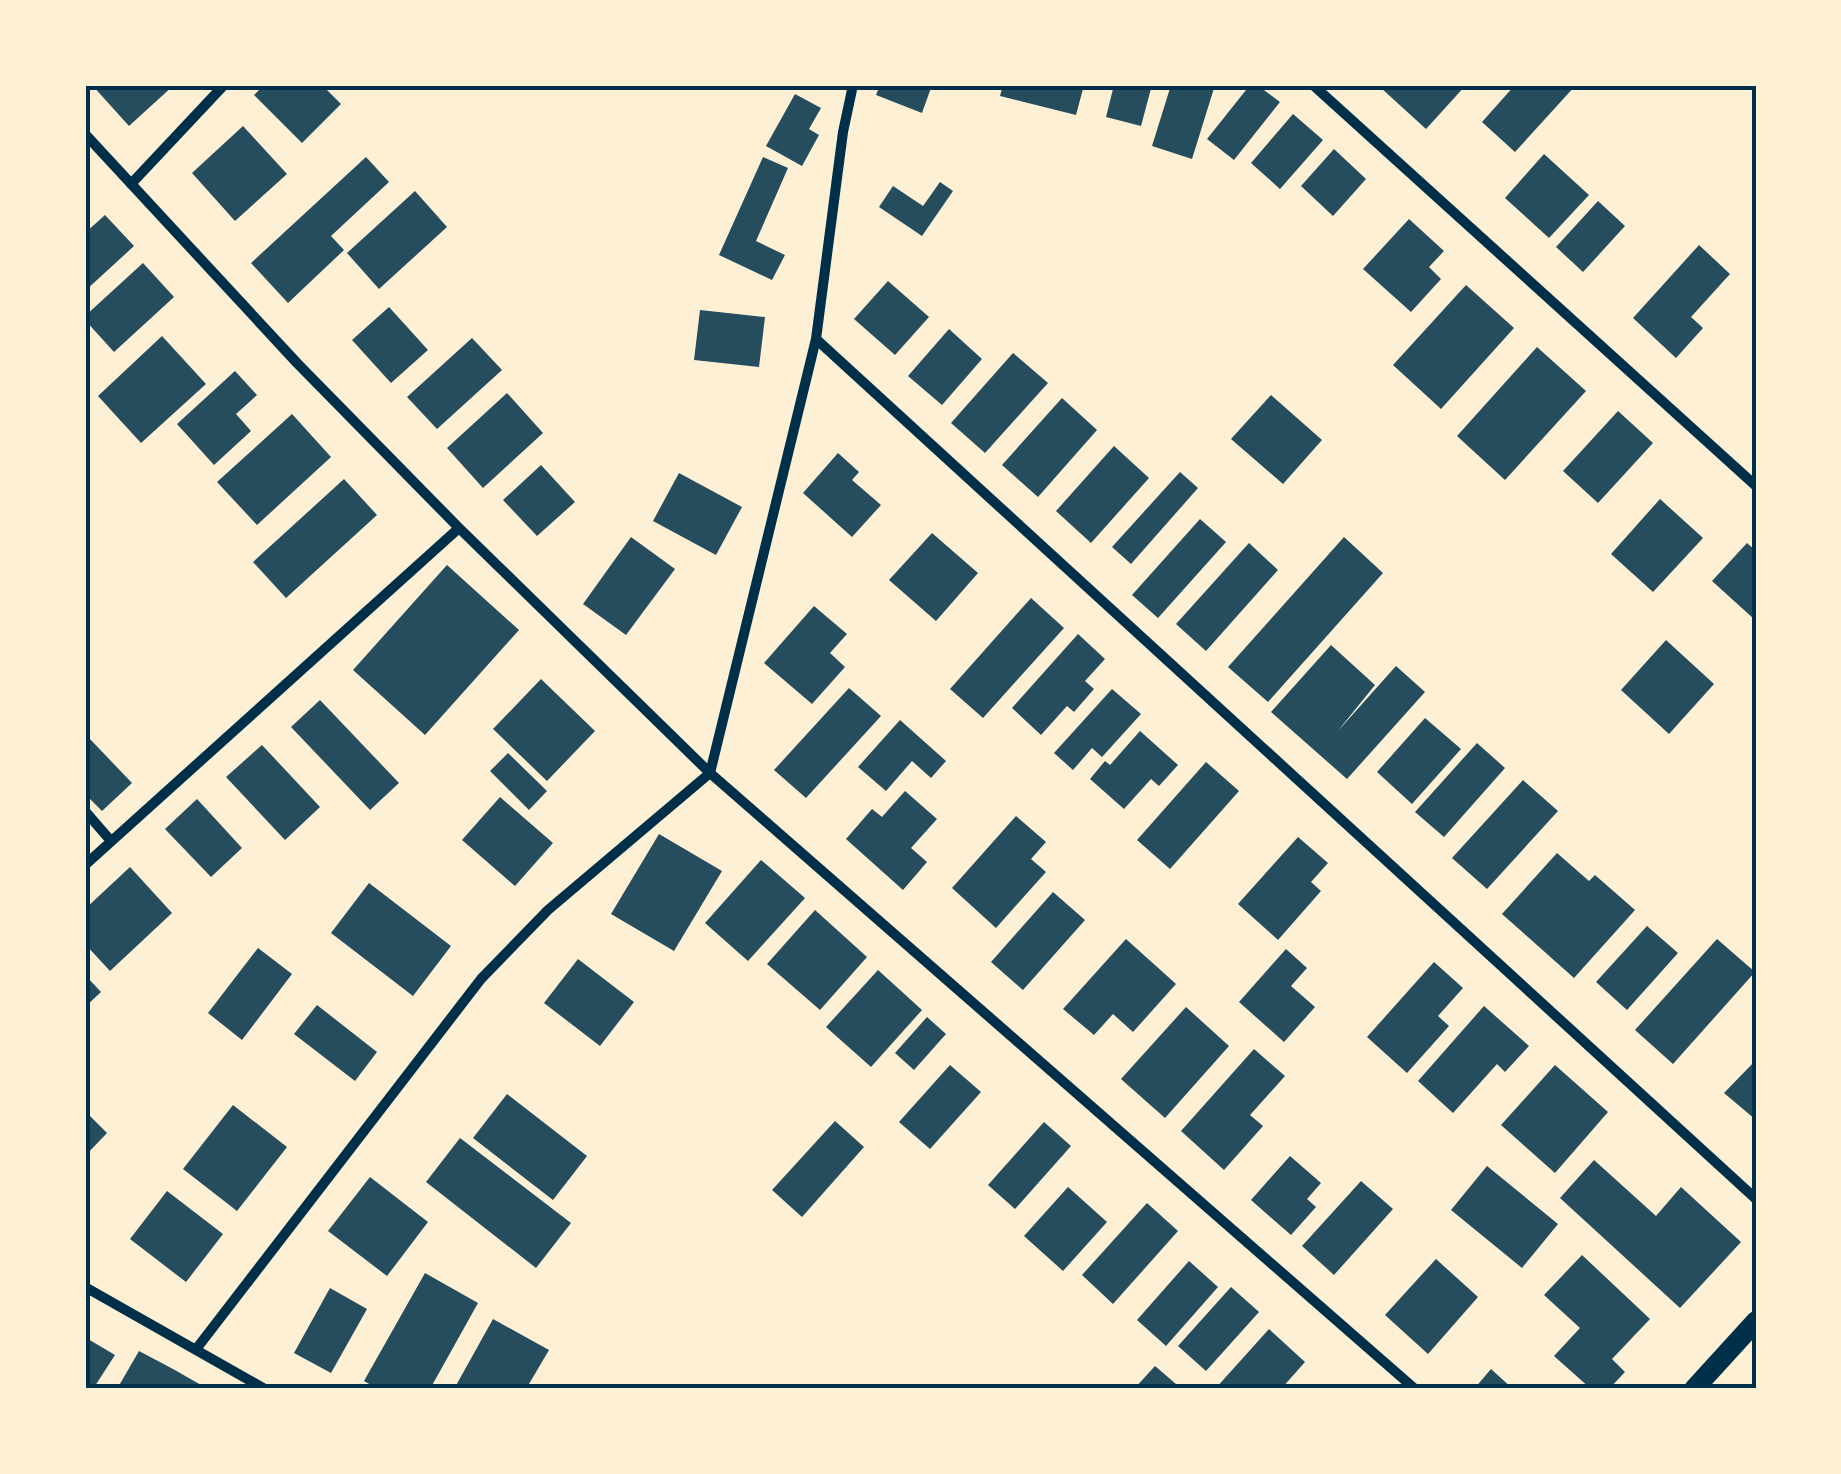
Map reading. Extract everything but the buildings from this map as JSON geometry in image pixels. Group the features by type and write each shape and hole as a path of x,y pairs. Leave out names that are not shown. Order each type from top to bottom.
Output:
{"main road":[{"path":"1694,1389 1756,1321"}],"street":[{"path":"131,184 224,85"},
{"path":"198,1348 481,979 548,910 710,772 816,339 842,132 853,85"},
{"path":"1313,85 1756,486"},
{"path":"85,134 297,364 710,772 1414,1389"},
{"path":"816,339 1756,1199"},
{"path":"85,865 459,528"},
{"path":"85,811 111,841"},
{"path":"85,1288 265,1389"}]}
